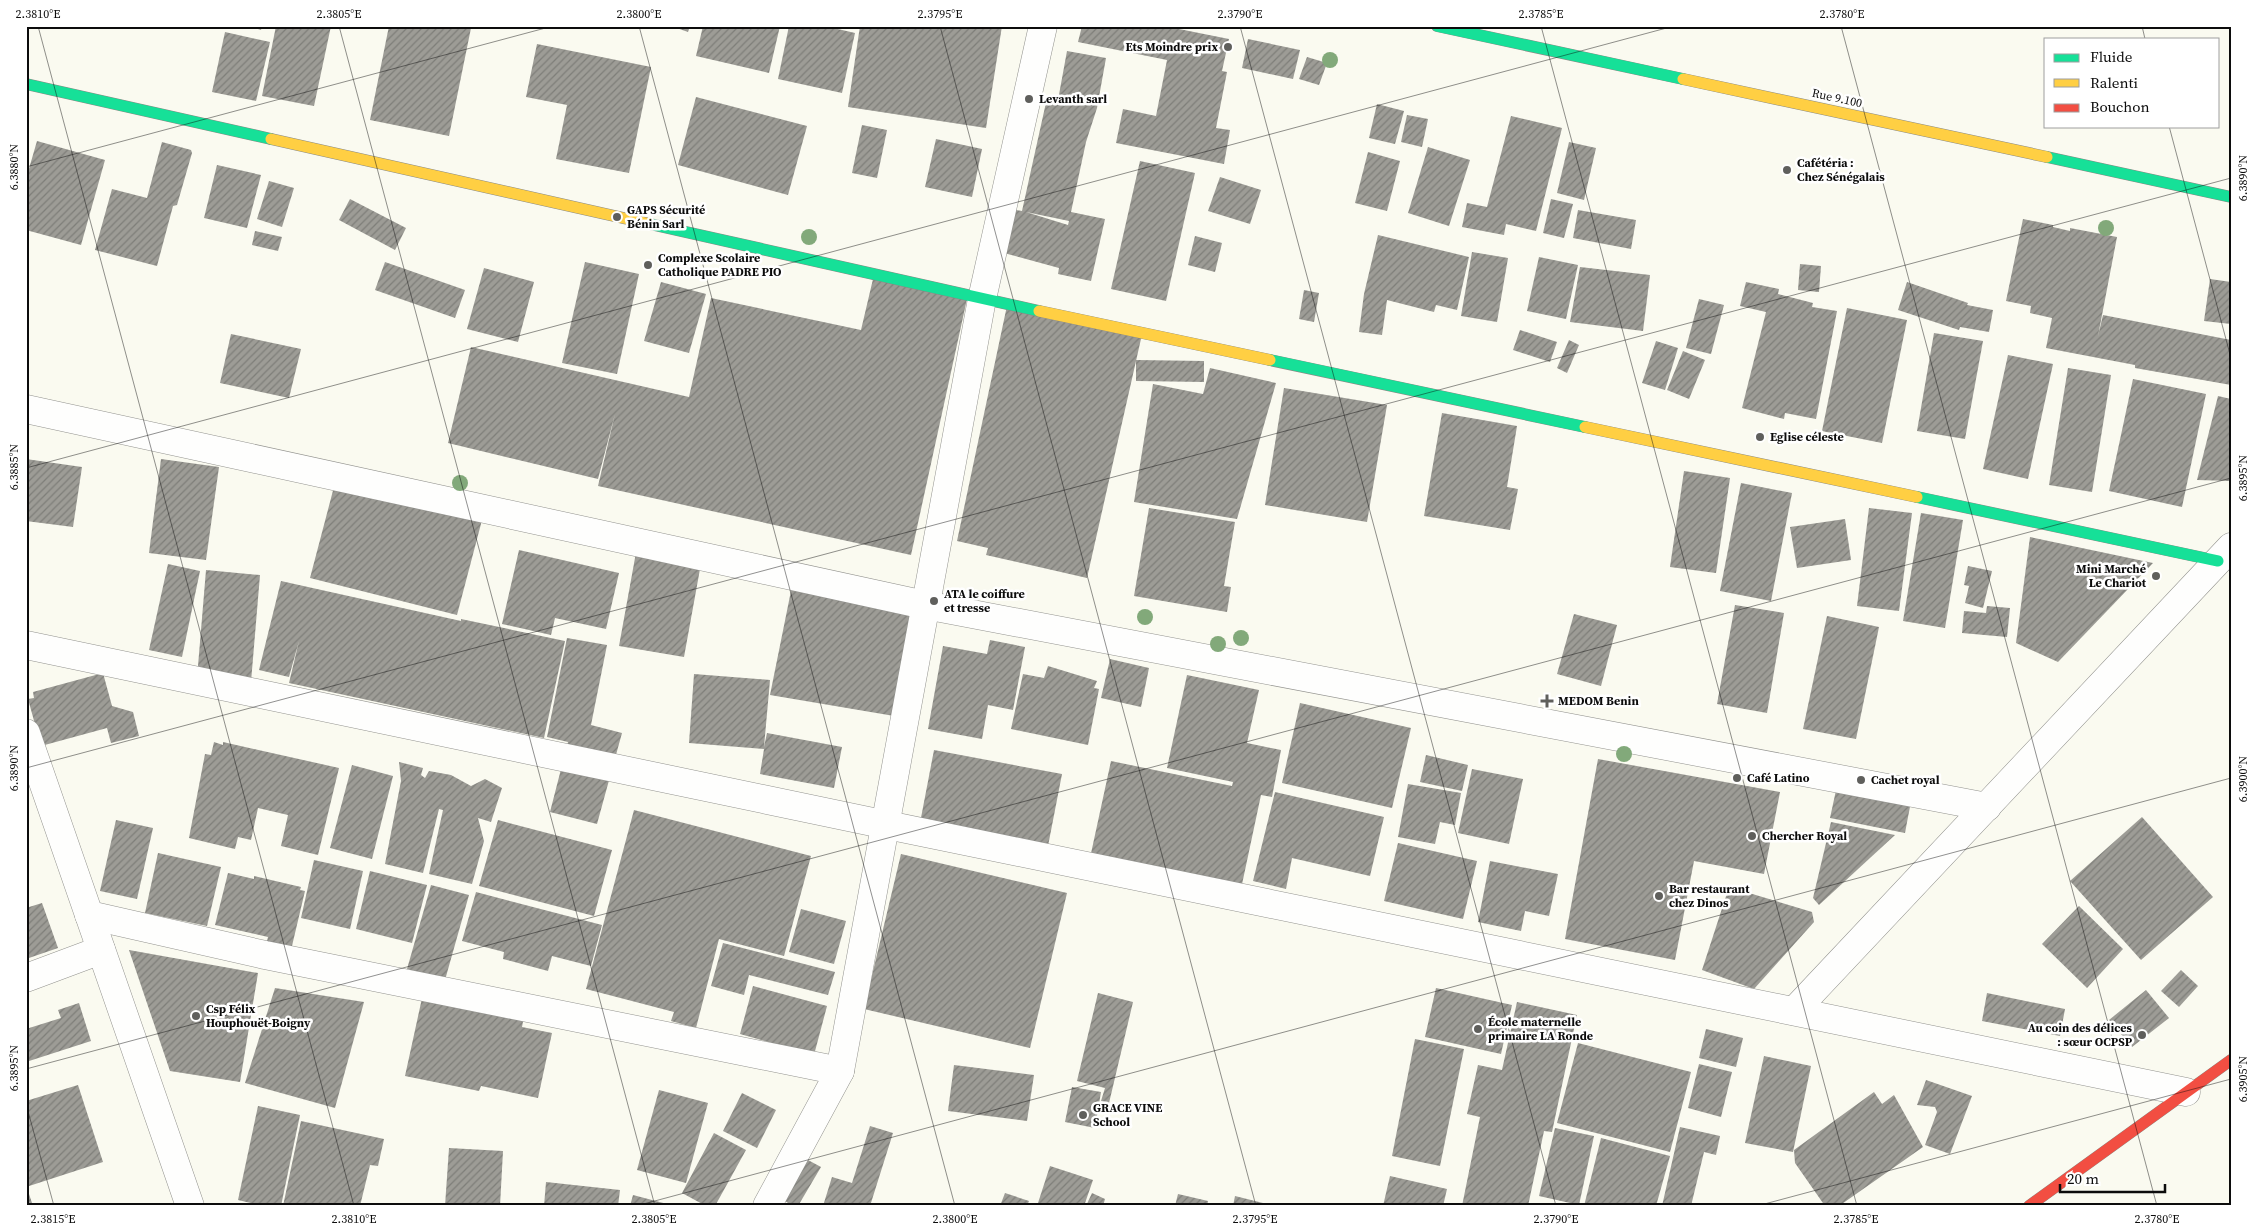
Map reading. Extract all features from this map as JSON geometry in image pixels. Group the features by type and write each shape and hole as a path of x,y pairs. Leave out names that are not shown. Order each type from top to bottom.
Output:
{"street":[{"path":"767,1206 840,1071 887,825 925,605 982,299 1043,26"},
{"name":"Rue 9.100","path":"1437,26 2231,197"},
{"path":"26,84 982,299 2224,554"},
{"path":"26,409 925,605 1987,808"},
{"path":"1794,1011 2224,554"},
{"path":"26,644 887,825 2186,1092"},
{"path":"26,733 190,1206"},
{"path":"89,915 265,955 840,1071"},
{"path":"26,978 101,950"},
{"path":"2029,1206 2231,1060"}],"building":[{"path":"248,26 262,26 261,30"},
{"path":"276,26 331,26 314,106 262,96"},
{"path":"389,26 460,26 471,28 449,136 370,120"},
{"path":"671,26 690,26 688,32"},
{"path":"703,26 780,26 769,73 696,56"},
{"path":"789,26 825,26 855,33 842,93 778,79"},
{"path":"860,26 1002,26 986,128 848,107"},
{"path":"1082,26 1164,26 1229,39 1222,71 1227,72 1216,128 1230,130 1224,164 1116,143 1123,109 1156,116 1167,60 1078,42"},
{"path":"225,32 270,42 256,101 212,92"},
{"path":"1248,39 1300,50 1293,79 1242,68"},
{"path":"537,44 651,67 629,173 556,159 567,105 526,97"},
{"path":"1067,51 1106,58 1097,108 1086,142 1071,212 1105,219 1091,281 1058,274 1059,268 1004,253 1016,210 1022,211 1047,98 1058,100","holes":["1026,212 1069,221 1068,225"]},
{"path":"1307,57 1327,63 1319,85 1299,79"},
{"path":"696,97 807,126 788,195 678,165"},
{"path":"1377,104 1404,111 1395,144 1369,138"},
{"path":"1407,115 1428,119 1422,147 1401,142"},
{"path":"1511,116 1562,128 1536,231 1506,224 1504,235 1462,227 1467,203 1487,207"},
{"path":"862,125 887,130 877,178 852,173"},
{"path":"936,139 982,149 972,197 925,187"},
{"path":"37,141 105,160 81,245 26,230 26,179"},
{"path":"162,142 191,150 192,153 177,205 173,206 157,266 95,250 112,189 147,198"},
{"path":"1569,142 1596,148 1584,200 1557,193"},
{"path":"1428,147 1470,160 1449,226 1408,213"},
{"path":"1368,152 1400,161 1387,211 1355,203"},
{"path":"1140,161 1195,173 1166,301 1111,289"},
{"path":"217,165 261,175 247,228 204,218"},
{"path":"1220,177 1261,190 1250,224 1208,211"},
{"path":"269,181 294,188 282,227 257,219"},
{"path":"350,199 406,228 395,250 339,220"},
{"path":"1551,199 1573,204 1564,238 1543,233"},
{"path":"1578,210 1636,220 1631,249 1573,238"},
{"path":"2023,219 2053,225 2053,227 2070,231 2070,228 2117,237 2098,336 2103,315 2231,340 2231,385 2135,368 2135,365 2046,348 2052,318 2030,313 2031,306 2006,301"},
{"path":"255,231 282,237 278,251 252,245"},
{"path":"1378,235 1469,257 1457,310 1436,305 1434,312 1387,300 1382,335 1359,332 1364,294"},
{"path":"1195,236 1222,243 1215,272 1188,265"},
{"path":"1472,252 1508,258 1497,322 1461,316"},
{"path":"1539,257 1578,265 1566,319 1527,311"},
{"path":"385,262 465,290 455,318 375,290"},
{"path":"585,262 639,274 617,374 562,363"},
{"path":"1800,264 1821,266 1819,292 1798,290"},
{"path":"1580,267 1650,275 1643,331 1570,322"},
{"path":"484,268 534,282 518,342 467,329"},
{"path":"873,279 967,299 911,555 598,486 615,414 598,479 448,443 471,347 689,397 711,298 861,330"},
{"path":"2210,279 2231,282 2231,324 2204,321"},
{"path":"661,282 706,294 689,353 644,341"},
{"path":"1746,282 1779,289 1778,294 1813,303 1812,307 1837,311 1816,419 1785,413 1784,419 1742,408 1766,312 1740,306"},
{"path":"1907,282 1968,303 1967,305 1993,310 1989,332 1960,327 1959,330 1898,310"},
{"path":"1304,290 1319,293 1314,322 1299,319"},
{"path":"1699,299 1724,305 1711,354 1686,348"},
{"path":"1008,301 1143,330 1087,578 986,555 988,548 957,541"},
{"path":"1847,308 1907,320 1882,443 1822,431"},
{"path":"1520,330 1557,342 1550,362 1513,350"},
{"path":"1934,333 1983,341 1965,439 1917,431"},
{"path":"231,334 301,349 289,398 220,383"},
{"path":"1569,340 1579,345 1567,373 1557,368"},
{"path":"1656,341 1678,348 1665,390 1642,383"},
{"path":"1683,351 1705,360 1689,399 1667,390"},
{"path":"2008,355 2053,364 2028,479 1983,469"},
{"path":"1136,360 1204,361 1204,382 1136,381"},
{"path":"1210,368 1276,383 1237,519 1134,502 1153,384 1203,394"},
{"path":"2068,368 2111,375 2092,492 2049,485"},
{"path":"2133,379 2206,394 2182,507 2109,491"},
{"path":"1284,388 1387,405 1367,522 1265,505"},
{"path":"2218,396 2231,399 2231,481 2197,480"},
{"path":"1442,413 1517,426 1507,487 1518,489 1510,530 1424,516"},
{"path":"26,459 82,467 73,527 26,521"},
{"path":"161,459 219,467 206,560 149,553"},
{"path":"1684,471 1730,478 1716,573 1670,567"},
{"path":"335,483 482,520 457,615 310,578"},
{"path":"1741,483 1792,493 1771,601 1720,591"},
{"path":"1149,508 1235,522 1224,586 1231,587 1227,612 1134,596"},
{"path":"1869,508 1912,513 1899,611 1857,606"},
{"path":"1921,513 1963,520 1945,628 1903,621"},
{"path":"1845,519 1851,560 1797,568 1790,527"},
{"path":"2030,537 2153,563 2058,662 2016,643"},
{"path":"637,547 702,558 684,657 619,646"},
{"path":"519,550 619,573 606,629 555,618 551,635 502,624"},
{"path":"168,564 200,571 182,657 149,650"},
{"path":"1968,566 1992,571 1983,608 1965,603 1969,586 1964,585"},
{"path":"206,570 260,575 251,682 197,678"},
{"path":"794,576 925,605 906,718 770,695"},
{"path":"281,581 461,621 461,619 565,641 544,738 289,683 299,641 289,677 259,670"},
{"path":"1735,605 1784,613 1767,713 1717,704"},
{"path":"1987,606 2010,608 2007,637 1962,633 1964,611 1986,613"},
{"path":"1574,614 1617,625 1601,686 1557,674"},
{"path":"1827,616 1879,627 1856,739 1803,729"},
{"path":"567,638 607,645 591,725 622,733 597,824 550,812 568,742 547,737"},
{"path":"990,640 1025,647 1013,710 988,705 982,739 928,729 943,646 987,654"},
{"path":"1110,659 1149,668 1141,707 1101,698"},
{"path":"1048,666 1097,681 1094,688 1099,689 1088,745 1011,729 1023,674 1044,678"},
{"path":"103,673 112,706 133,712 139,736 111,743 107,728 41,746 28,699 34,698 33,692"},
{"path":"694,674 770,680 764,747 767,733 842,747 834,788 760,774 764,749 689,743"},
{"path":"1187,675 1259,690 1247,743 1281,750 1272,797 1261,795 1241,889 1090,858 1111,761 1232,786 1233,782 1167,768"},
{"path":"1300,703 1411,728 1392,808 1282,783"},
{"path":"214,742 223,745 223,742 339,768 318,855 281,846 288,815 258,808 251,840 238,837 235,849 189,838 205,754 211,755"},
{"path":"934,750 1062,774 1048,846 920,823"},
{"path":"1426,755 1468,765 1462,791 1420,782"},
{"path":"1598,759 1780,792 1764,874 1694,861 1675,960 1565,939"},
{"path":"399,762 423,768 421,775 425,778 429,771 451,775 471,786 485,779 502,788 491,822 478,818 484,841 472,884 429,874 443,810 439,809 423,873 385,864 401,781"},
{"path":"352,765 393,776 372,859 330,848"},
{"path":"1472,769 1523,779 1509,844 1458,833"},
{"path":"1838,781 1912,796 1905,833 1830,818"},
{"path":"1408,784 1461,793 1455,825 1440,822 1435,844 1398,837"},
{"path":"1275,792 1384,817 1370,876 1292,858 1286,889 1253,881"},
{"path":"634,810 811,856 784,956 719,939 696,1028 671,1021 674,1012 586,989"},
{"path":"2142,817 2213,897 2141,960 2070,881"},
{"path":"116,820 153,828 137,899 100,891"},
{"path":"498,820 612,850 594,916 479,886"},
{"path":"1831,822 1895,835 1819,905 1813,898"},
{"path":"1398,843 1477,861 1463,919 1384,901"},
{"path":"158,853 221,867 207,926 145,913"},
{"path":"901,854 1067,893 1030,1048 864,1009"},
{"path":"314,860 363,871 350,929 301,918"},
{"path":"1490,861 1558,874 1549,916 1525,911 1521,931 1478,922"},
{"path":"370,871 427,885 412,943 356,929"},
{"path":"228,873 254,879 254,876 301,887 300,890 305,891 287,967 262,961 268,937 215,925"},
{"path":"431,885 469,895 445,980 407,969"},
{"path":"1729,887 1812,912 1814,922 1754,989 1702,970"},
{"path":"476,892 602,925 591,966 552,956 548,971 503,959 504,952 462,941"},
{"path":"42,903 58,948 26,959 26,908"},
{"path":"2079,906 2123,949 2087,988 2042,944"},
{"path":"801,909 846,921 834,964 789,952"},
{"path":"723,943 835,972 828,995 749,975 744,995 711,986"},
{"path":"129,950 258,973 240,1082 170,1071"},
{"path":"2181,970 2198,986 2179,1007 2161,991"},
{"path":"753,986 827,1006 814,1055 740,1034"},
{"path":"275,988 364,1002 335,1108 245,1083"},
{"path":"1436,988 1512,1005 1501,1054 1425,1037"},
{"path":"424,989 525,1011 522,1027 552,1033 538,1098 481,1086 479,1091 405,1076"},
{"path":"2146,990 2169,1018 2132,1047 2109,1020"},
{"path":"1098,993 1133,1002 1109,1103 1101,1101 1105,1088 1077,1081"},
{"path":"1987,993 2065,1009 2060,1036 1982,1021"},
{"path":"1517,1002 1577,1015 1552,1132 1544,1131 1528,1206 1462,1206 1480,1117 1467,1114 1478,1065 1502,1070"},
{"path":"79,1003 91,1041 26,1062 26,1029 61,1018 58,1010"},
{"path":"1706,1029 1743,1038 1736,1067 1699,1058"},
{"path":"1415,1039 1464,1049 1440,1166 1392,1156"},
{"path":"1578,1043 1691,1072 1670,1152 1557,1123"},
{"path":"1764,1056 1811,1066 1793,1152 1745,1143"},
{"path":"1699,1064 1732,1072 1721,1117 1688,1108"},
{"path":"954,1065 1034,1075 1027,1121 948,1111"},
{"path":"1926,1080 1972,1096 1950,1154 1925,1145 1937,1112 1935,1107 1917,1105"},
{"path":"78,1085 103,1162 26,1187 26,1101"},
{"path":"1072,1087 1101,1092 1095,1128 1065,1122"},
{"path":"659,1090 708,1103 686,1183 637,1170"},
{"path":"1874,1092 1882,1104 1894,1095 1923,1147 1839,1206 1825,1206 1795,1163 1794,1150"},
{"path":"742,1093 776,1110 757,1148 723,1131"},
{"path":"258,1106 300,1115 281,1206 264,1206 238,1200"},
{"path":"301,1121 384,1139 378,1166 370,1165 360,1206 283,1206"},
{"path":"870,1126 893,1133 870,1206 823,1206 832,1177 852,1183"},
{"path":"1680,1127 1720,1136 1716,1155 1704,1152 1691,1206 1662,1206"},
{"path":"1555,1128 1594,1136 1579,1205 1539,1196"},
{"path":"714,1133 746,1150 715,1206 706,1206 682,1193"},
{"path":"1601,1138 1670,1156 1656,1206 1584,1206"},
{"path":"449,1148 503,1151 500,1206 445,1206"},
{"path":"808,1160 821,1167 798,1206 792,1206 784,1200"},
{"path":"1050,1166 1093,1180 1084,1206 1037,1206"},
{"path":"1390,1176 1447,1189 1443,1206 1383,1206"},
{"path":"546,1182 620,1190 618,1206 544,1206"},
{"path":"27,1188 33,1206 26,1206"},
{"path":"1005,1193 1029,1201 1027,1206 1000,1206"},
{"path":"1092,1193 1105,1199 1103,1206 1086,1206"},
{"path":"1178,1194 1208,1201 1207,1206 1175,1206"},
{"path":"633,1195 671,1205 671,1206 630,1206"},
{"path":"1235,1196 1271,1205 1271,1206 1233,1206"}],"traffic: fast":[{"path":"1437,26 1683,79"},
{"path":"26,84 271,139"},
{"path":"2047,157 2231,197"},
{"path":"650,224 1039,311"},
{"path":"1270,360 1585,427"},
{"path":"1917,497 2218,561"}],"traffic: slow":[{"path":"1683,79 2047,157"},
{"path":"271,139 650,224"},
{"path":"1039,311 1270,360"},
{"path":"1585,427 1917,497"}],"traffic: jam":[{"path":"2029,1206 2231,1060"}],"place":[{"name":"Ets Moindre prix","path":"1228,47"},
{"name":"Levanth sarl","path":"1029,99"},
{"name":"Cafétéria : Chez Sénégalais","path":"1787,170"},
{"name":"GAPS Sécurité Bénin Sarl","path":"617,217"},
{"name":"Complexe Scolaire Catholique PADRE PIO","path":"648,265"},
{"name":"Eglise céleste","path":"1760,437"},
{"name":"Mini Marché Le Chariot","path":"2156,576"},
{"name":"ATA le coiffure et tresse","path":"934,601"},
{"name":"MEDOM Benin","path":"1547,701"},
{"name":"Café Latino","path":"1737,778"},
{"name":"Cachet royal","path":"1861,780"},
{"name":"Chercher Royal","path":"1752,836"},
{"name":"Bar restaurant chez Dinos","path":"1659,896"},
{"name":"Csp Félix Houphouët-Boigny","path":"196,1016"},
{"name":"École maternelle primaire LA Ronde","path":"1478,1029"},
{"name":"Au coin des délices : sœur OCPSP","path":"2142,1035"},
{"name":"GRACE VINE School","path":"1083,1115"}]}
